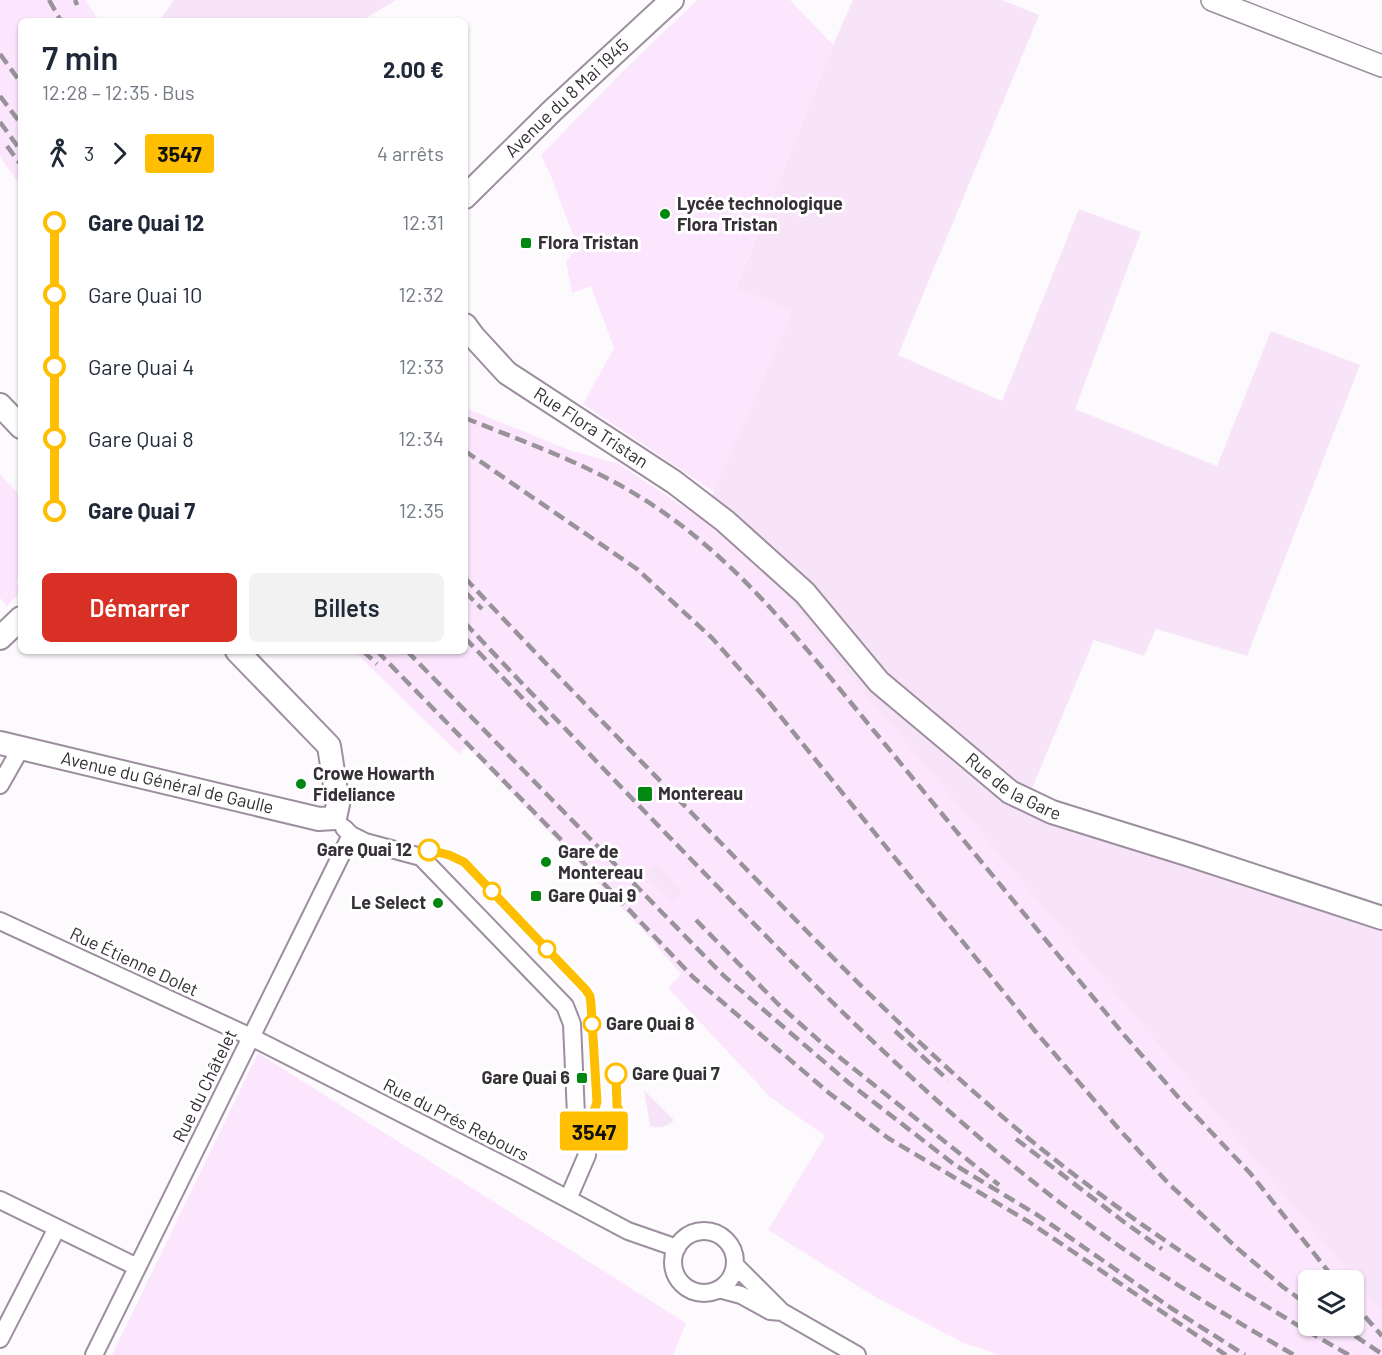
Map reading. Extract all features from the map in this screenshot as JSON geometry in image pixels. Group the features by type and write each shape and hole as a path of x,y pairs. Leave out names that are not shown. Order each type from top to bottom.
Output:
{"main road":[{"name":"Avenue du 8 Mai 1945","path":"468,194 552,111 672,0"},
{"name":"Rue Flora Tristan","path":"468,329 507,373 674,482 725,521"},
{"path":"0,405 18,424"},
{"name":"Rue de la Gare","path":"725,521 805,593 879,682 1010,792 1052,812 1382,918"},
{"path":"0,638 18,621"},
{"path":"240,654 330,746 338,804 334,818"},
{"name":"Avenue du Général de Gaulle","path":"10,745 320,819 334,818"}],"street":[{"path":"1212,0 1382,66"},
{"path":"0,784 10,745"},
{"path":"334,818 351,835 365,842 421,857 565,1006 572,1024 576,1115 587,1155 568,1199"},
{"name":"Rue du Châtelet","path":"94,1355 351,835"},
{"name":"Rue Étienne Dolet","path":"0,921 251,1037"},
{"name":"Rue du Prés Rebours","path":"251,1037 628,1231 677,1248"},
{"path":"0,1200 137,1267"},
{"path":"0,1338 57,1228"},
{"path":"719,1290 733,1275 735,1255 731,1246 715,1233 706,1231 696,1233 682,1241 677,1248 674,1260 675,1272 681,1282 690,1290 700,1293 719,1290 741,1295 770,1311 782,1312"},
{"path":"735,1265 782,1312 857,1355"}],"shaded area":[{"path":"0,0 86,0 97,18 18,18 18,183 0,157"},
{"path":"174,0 396,0 366,18 161,18"},
{"name":"Lycée technologique Flora Tristan","path":"697,0 790,0 833,45 736,287 792,311 714,492 583,404 614,348 591,286 572,293 566,261 578,248 541,155"},
{"path":"853,0 1002,0 1039,15 898,355 1002,401 1079,209 1141,232 1075,409 1217,466 1271,331 1360,365 1247,656 1156,629 1144,656 1094,640 1023,810 1382,927 1382,1312 1364,1291 1364,1270 1347,1270 866,696 790,600 702,519 792,311 736,288"},
{"path":"468,409 569,450 619,464 702,519 790,600 866,696 1347,1270 1298,1270 1298,1336 1364,1336 1364,1291 1382,1312 1382,1355 1000,1355 964,1343 877,1298 768,1230 825,1136 770,1097 668,988 681,974 641,928 467,747 459,754 357,654 468,654"},
{"path":"0,474 18,494 18,580 16,582 18,594 7,606 0,598"},
{"path":"656,864 683,892 672,902 645,875"},
{"path":"258,1053 686,1323 673,1355 112,1355"},
{"path":"644,1090 674,1120 663,1127 650,1126"}],"railway":[{"path":"49,0 59,18"},
{"path":"75,0 77,5"},
{"path":"0,54 18,79"},
{"path":"0,96 18,120"},
{"path":"0,122 18,147"},
{"path":"7,146 18,161"},
{"path":"468,419 564,458 634,493 690,532 751,587 806,648 1125,1036 1179,1098 1250,1173 1327,1270"},
{"path":"468,453 637,569 712,638 768,701 1035,1031 1118,1128 1168,1183 1237,1248 1298,1298"},
{"path":"468,581 827,952 973,1091 1051,1156 1133,1218 1218,1276 1349,1355"},
{"path":"468,595 482,609"},
{"path":"468,626 760,930 893,1060 985,1143 1083,1220 1134,1256 1294,1355"},
{"path":"468,641 552,729"},
{"path":"366,654 377,664"},
{"path":"380,654 693,977 829,1093 888,1138 1029,1222 1226,1355"},
{"path":"410,654 724,976 849,1083 955,1165 1039,1216 1171,1308 1245,1355"},
{"path":"696,920 778,1004 824,1045 999,1185"},
{"path":"895,1031 948,1080"},
{"path":"1016,1139 1162,1249"},
{"path":"1364,1316 1382,1336"},
{"path":"1355,1336 1382,1354"}],"bus line":[{"name":"3547","path":"429,850 464,862 590,996 597,1102 591,1125 600,1136 615,1136 620,1131 624,1120 617,1106 616,1074"}],"place":[{"name":"Lycée technologique Flora Tristan","path":"665,214"},
{"name":"Flora Tristan","path":"526,243"},
{"name":"Crowe Howarth Fideliance","path":"301,784"},
{"name":"Montereau","path":"645,794"},
{"name":"Gare Quai 12","path":"429,850"},
{"name":"Gare de Montereau","path":"546,862"},
{"name":"Gare Quai 9","path":"536,896"},
{"name":"Le Select","path":"438,903"},
{"name":"Gare Quai 8","path":"592,1024"},
{"name":"Gare Quai 7","path":"616,1074"},
{"name":"Gare Quai 6","path":"582,1078"}]}
